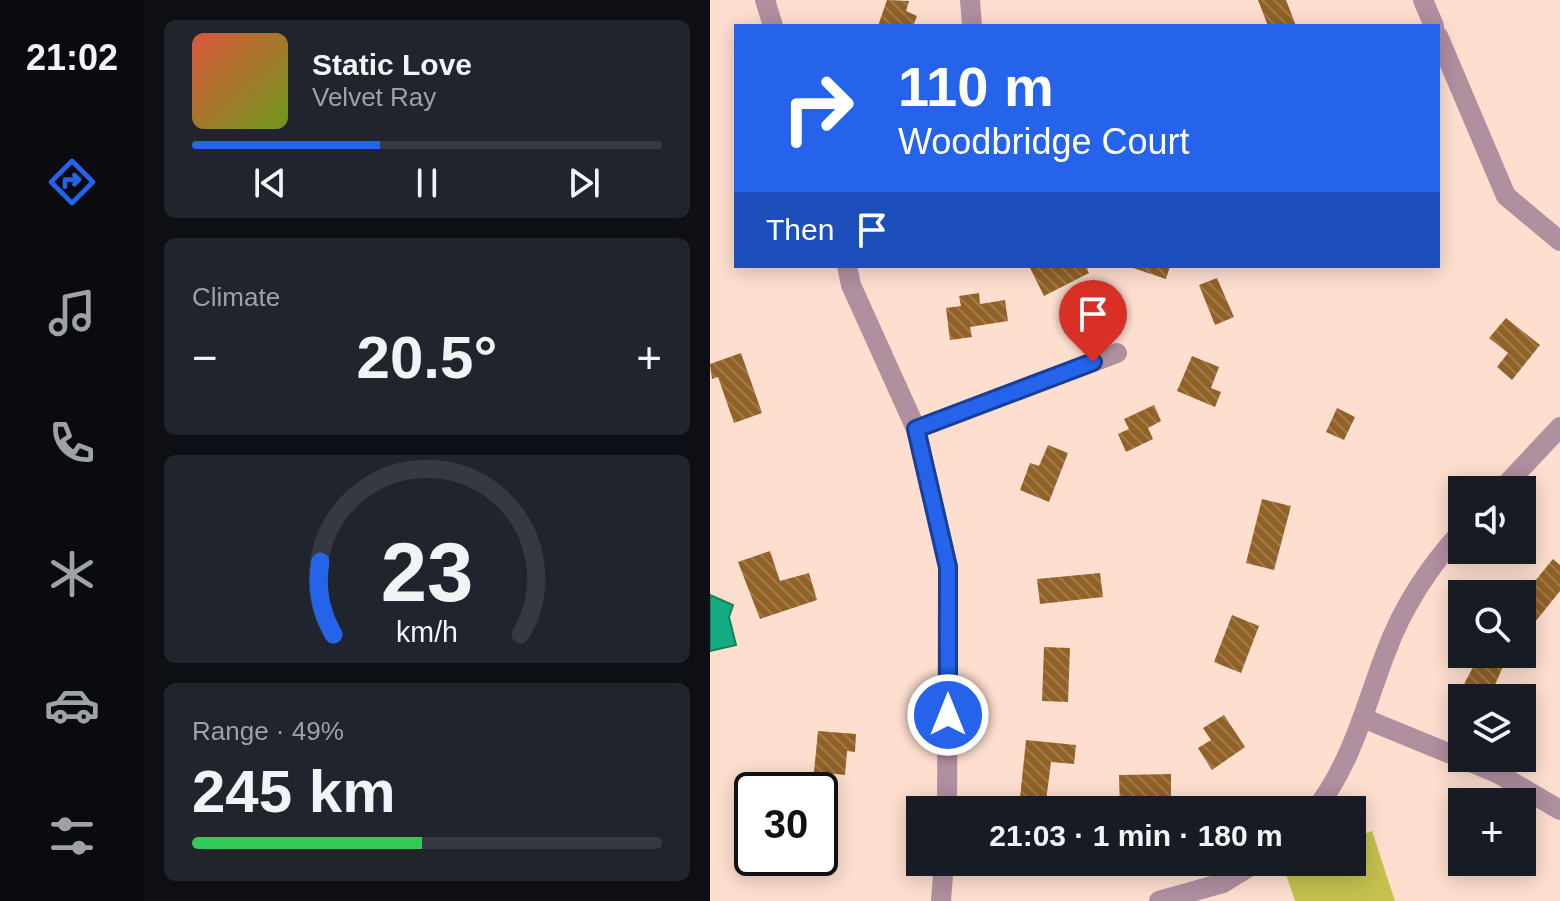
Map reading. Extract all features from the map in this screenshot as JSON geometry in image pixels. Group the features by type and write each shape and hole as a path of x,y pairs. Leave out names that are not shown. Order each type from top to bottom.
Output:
{"street":[{"path":"765,0 772,24"},
{"path":"970,0 972,24"},
{"path":"1423,0 1433,24"},
{"path":"1440,41 1506,196 1560,241"},
{"path":"847,268 851,285 916,429 948,567 947,796"},
{"path":"916,429 1117,353"},
{"path":"1514,476 1560,427"},
{"path":"1324,796 1346,762 1387,649 1414,595 1448,546"},
{"path":"1363,718 1497,773 1560,810"},
{"path":"941,901 943,876"},
{"path":"1159,901 1223,883 1234,876"}],"shaded area":[{"path":"710,595 733,605 729,617 736,645 710,651"},
{"path":"1372,831 1395,901 1295,901 1287,876 1366,876 1366,833"}],"building":[{"path":"887,0 909,1 906,11 917,16 914,24 879,24"},
{"path":"1258,0 1286,0 1295,24 1267,24"},
{"path":"1030,268 1087,268 1089,273 1044,296"},
{"path":"1133,268 1169,268 1166,279"},
{"path":"1217,278 1234,317 1215,325 1199,285"},
{"path":"979,293 980,304 1005,300 1008,321 970,327 972,337 950,340 946,308 961,306 959,296"},
{"path":"1506,318 1540,345 1512,380 1497,367 1508,353 1489,338"},
{"path":"741,353 762,413 734,423 718,377 712,379 710,364"},
{"path":"1192,356 1219,367 1211,388 1221,392 1215,407 1177,391"},
{"path":"1154,405 1161,421 1148,428 1153,439 1126,452 1118,434 1129,429 1124,419"},
{"path":"1337,408 1355,417 1344,440 1326,432"},
{"path":"1048,445 1068,453 1049,502 1020,490 1030,463 1039,466"},
{"path":"1262,499 1291,506 1274,570 1246,563"},
{"path":"770,551 780,581 809,573 817,600 760,619 738,562"},
{"path":"1553,559 1560,565 1560,591 1536,621 1536,580"},
{"path":"1100,573 1103,597 1040,604 1037,579"},
{"path":"1232,615 1259,626 1241,673 1214,662"},
{"path":"1044,647 1070,648 1068,702 1042,701"},
{"path":"1473,668 1502,668 1495,684 1464,684"},
{"path":"1224,715 1245,747 1212,770 1198,748 1211,740 1203,728"},
{"path":"818,731 856,734 855,752 847,751 845,775 814,772"},
{"path":"1026,740 1076,745 1074,764 1051,762 1047,796 1020,796"},
{"path":"1171,774 1171,796 1120,796 1119,775"}],"route":[{"path":"948,715 948,567 916,429 1093,362"}]}
